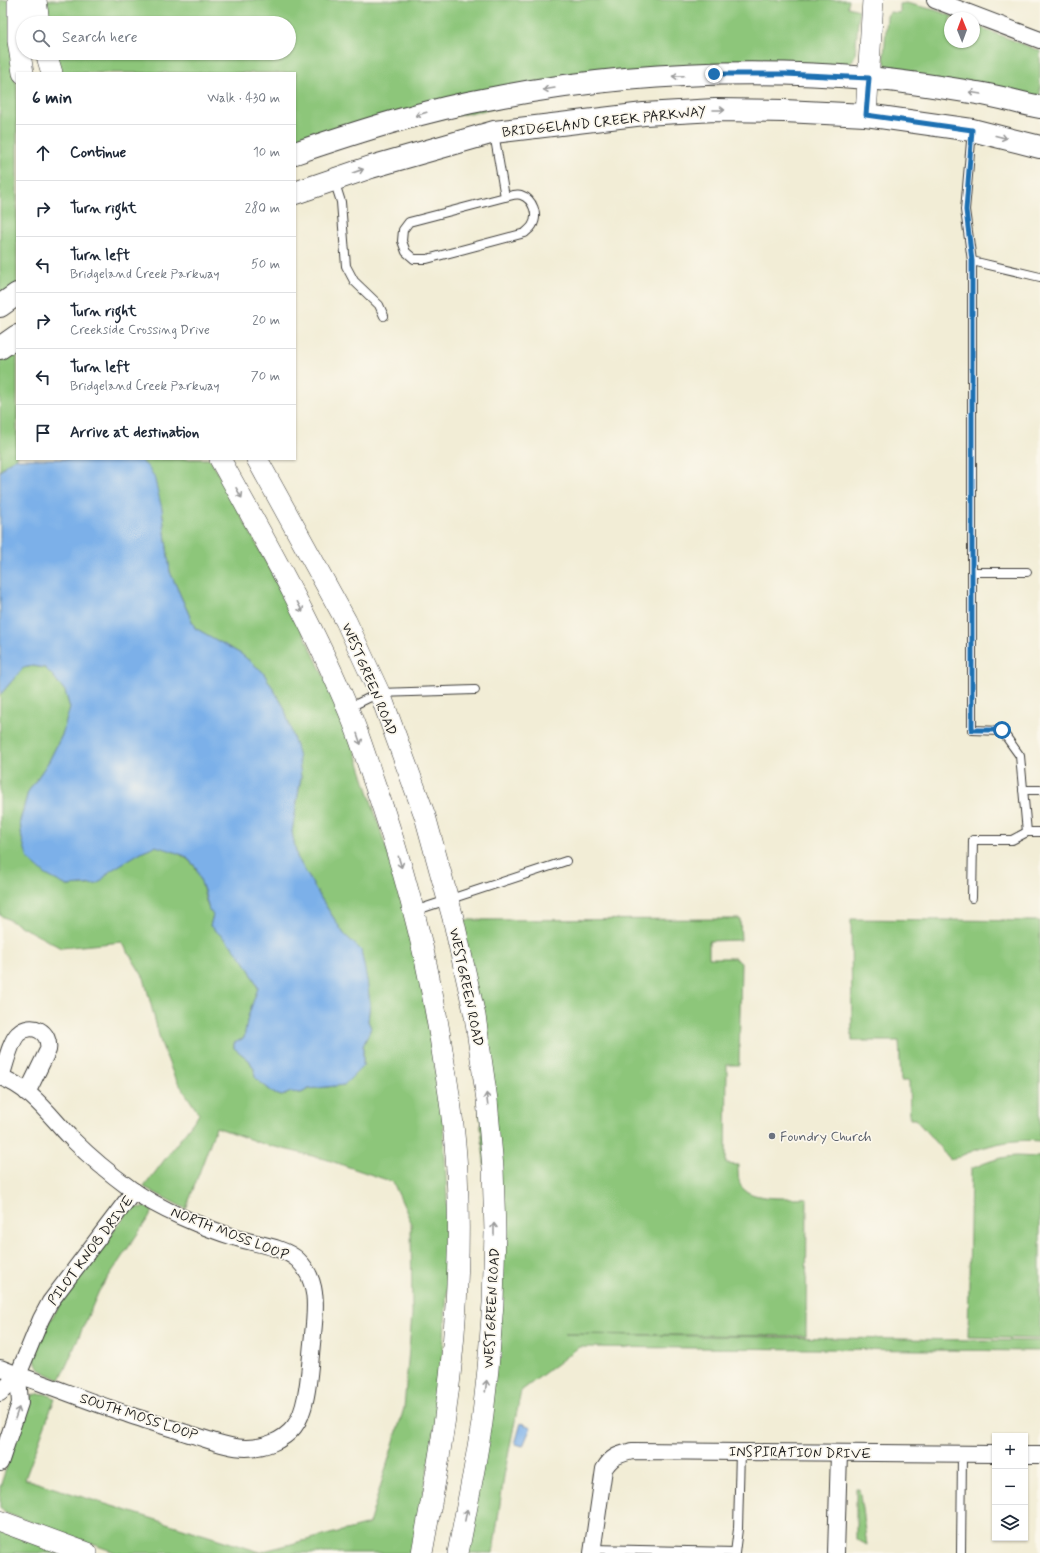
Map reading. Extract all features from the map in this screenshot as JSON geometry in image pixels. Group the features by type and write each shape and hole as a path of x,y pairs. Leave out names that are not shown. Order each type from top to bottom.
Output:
{"main road":[{"path":"296,153 360,131 429,112 492,98 572,85 641,78 714,74 785,74 869,78 979,93 1040,107"},
{"path":"492,98 494,132"},
{"name":"BRIDGELAND CREEK PARKWAY","path":"296,193 371,167 494,132 644,114 715,110 784,111 866,115 972,130 1040,147"},
{"path":"0,306 16,295"},
{"path":"0,348 16,337"}],"street":[{"path":"18,0 18,16"},
{"path":"36,0 38,16"},
{"path":"866,115 873,0"},
{"path":"935,0 957,4 1040,40"},
{"path":"21,60 23,72"},
{"path":"48,60 52,72"},
{"path":"221,460 316,636 348,708 390,827 419,929 438,1023 450,1104 456,1170 458,1232 456,1301 451,1366 438,1464 422,1553"},
{"name":"WESTGREEN ROAD","path":"258,460 346,621 378,693 425,816 448,900 475,1016 487,1100 494,1168 495,1232 493,1303 488,1369 474,1470 458,1553"},
{"path":"25,1030 38,1030 47,1037 50,1043 48,1050 11,1083 14,1040 18,1034 25,1030"},
{"name":"NORTH MOSS LOOP","path":"11,1083 44,1108 74,1141 103,1168 134,1191 161,1207 196,1223 235,1238 287,1253 296,1258 304,1266 312,1278 316,1297 310,1362 302,1411 294,1427 280,1439"},
{"name":"PILOT KNOB DRIVE","path":"0,1393 18,1376 50,1302 134,1191"},
{"name":"SOUTH MOSS LOOP","path":"0,1368 18,1376 126,1414 235,1447 256,1448 280,1439"},
{"name":"PILOT KNOB DRIVE","path":"0,1463 20,1403 18,1376"},
{"name":"INSPIRATION DRIVE","path":"592,1551 604,1469 609,1461 615,1456 632,1451 992,1454"},
{"path":"836,1553 839,1453"},
{"path":"1028,1454 1040,1455"},
{"path":"0,1521 87,1553"}],"lane":[{"path":"972,130 966,210 972,261 972,730 1002,730 1020,756 1027,832"},
{"path":"494,132 505,197"},
{"path":"334,179 341,202 346,266 354,281 379,305 384,316"},
{"path":"519,194 529,199 532,204 535,218 532,227 525,233 427,259 414,259 406,252 402,241 402,230 409,222 505,197 519,194"},
{"path":"972,261 1040,277"},
{"path":"973,572 1027,572"},
{"path":"348,708 378,693 475,690"},
{"path":"1023,790 1040,790"},
{"path":"972,898 973,840 1012,840 1027,832 1040,832"},
{"path":"414,911 566,861"},
{"path":"592,1551 735,1553 738,1529 740,1452"},
{"path":"961,1553 962,1454"}],"green space":[{"path":"0,0 10,0 11,49 16,81 16,287 0,297"},
{"path":"41,0 849,0 848,7 859,10 855,55 852,61 845,67 714,67 296,146 296,72 60,72 55,60 296,60 296,16 44,16"},
{"path":"906,3 944,13 944,48 980,48 980,27 1040,51 1040,99 891,72 885,63 884,56 887,16 890,12 900,13 900,4"},
{"path":"16,350 16,459 6,464 0,472 0,361"},
{"path":"140,460 211,460 292,609 347,725 413,932 443,1115 447,1199 448,1275 442,1369 433,1440 413,1553 117,1553 5,1513 0,1507 0,1487 29,1398 36,1394 45,1394 55,1398 25,1479 260,1552 369,1524 404,1408 412,1314 411,1222 393,1182 325,1159 263,1144 216,1127 186,1209 144,1187 199,1114 174,1076 161,1043 144,978 122,942 61,948 0,915 0,695 23,668 33,666 45,668 53,676 65,691 70,708 62,735 49,761 28,792 20,821 22,839 67,886 90,885 97,883 119,865 152,847 161,846 183,856 192,863 198,873 209,910 213,915 210,926 239,953 254,978 258,989 248,1016 244,1039 234,1043 234,1048 249,1060 254,1069 255,1077 275,1094 282,1096 291,1092 301,1093 309,1089 344,1085 363,1066 363,1046 371,1028 368,1021 370,1003 361,951 344,934 297,857 292,832 301,777 284,707 263,672 241,654 195,628 170,572 162,509 147,466"},
{"path":"740,919 741,940 709,941 709,958 735,958 741,963 739,1065 727,1065 726,1164 738,1165 741,1186 746,1191 753,1194 771,1198 807,1198 806,1336 564,1334 1040,1341 1040,1351 579,1347 521,1391 504,1476 493,1553 467,1553 499,1333 463,920"},
{"path":"851,919 1040,921 1040,1141 1028,1140 994,1144 951,1160 915,1119 910,1119 909,1081 901,1081 899,1041 852,1041"},
{"path":"1016,1156 1040,1157 1040,1339 968,1337 971,1169 993,1160"},
{"path":"145,1207 153,1211 99,1291 60,1380 45,1373 35,1360 37,1348 57,1309 128,1212 133,1208"},
{"path":"856,1489 859,1489 867,1545 856,1539"},
{"path":"0,1531 63,1553 0,1553"}],"water":[{"path":"16,459 16,460 140,460 147,466 154,476 162,509 170,572 195,628 241,654 263,672 284,707 298,753 301,777 292,832 297,857 344,934 361,950 367,980 370,1003 368,1021 371,1028 363,1046 363,1066 344,1085 309,1089 301,1093 291,1092 282,1096 275,1094 255,1077 254,1069 249,1060 234,1048 234,1043 244,1038 248,1016 258,988 244,961 233,947 210,926 213,915 209,910 196,867 185,856 155,846 143,851 110,871 97,884 67,886 46,875 28,859 22,839 20,821 28,792 49,761 62,735 70,708 65,691 45,668 33,666 23,668 0,695 0,472 6,464"},
{"path":"521,1423 531,1427 523,1446 515,1444"}],"place":[{"name":"Foundry Church","path":"772,1136"}],"route":[{"path":"714,74 785,74 869,78 866,115 972,130 966,210 972,261 972,730 1002,730"}]}
